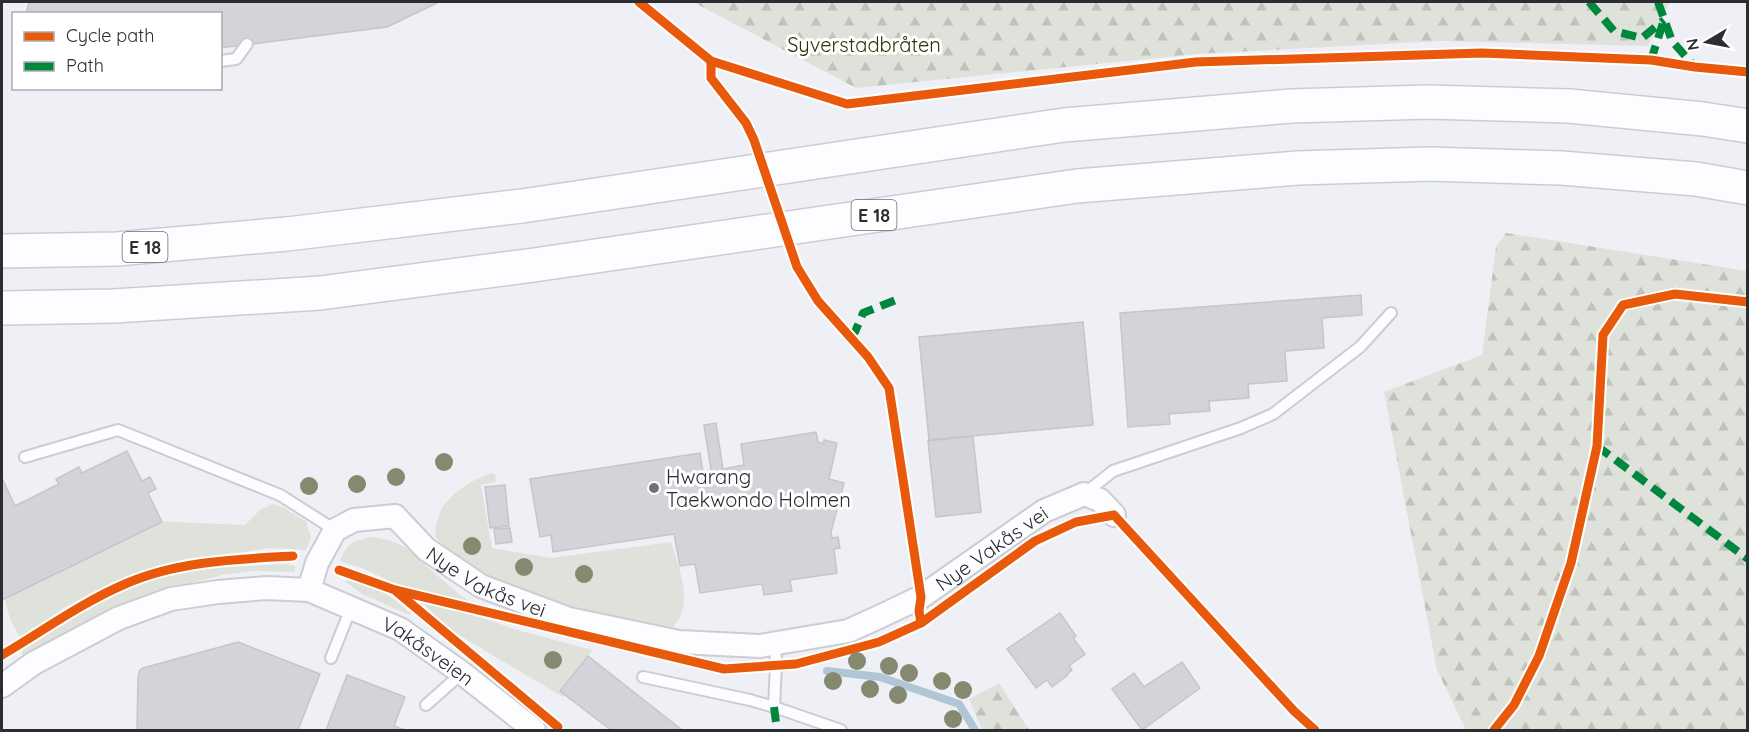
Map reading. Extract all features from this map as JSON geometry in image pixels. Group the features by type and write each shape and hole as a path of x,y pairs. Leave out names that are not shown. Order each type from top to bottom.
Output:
{"highway":[{"name":"E 18","path":"2,251 117,249 287,234 522,206 1064,125 1292,105 1428,102 1569,106 1704,119 1748,126"},
{"name":"E 18","path":"2,308 114,306 320,293 1077,186 1276,169 1430,164 1561,168 1696,179 1748,188"}],"street":[{"path":"1084,494 1100,500 1114,515"},
{"name":"Nye Vakås vei","path":"335,530 354,520 395,516 426,549 481,586 569,619 679,642 760,646 848,631 921,597 1044,511 1084,494"},
{"path":"2,686 34,663 118,618 171,599 267,588 309,590 316,563 335,530"},
{"name":"Vakåsveien","path":"309,590 400,629 462,673 534,730"}],"lane":[{"path":"222,61 236,59 247,44"},
{"name":"Nye Vakås vei","path":"1084,494 1113,471 1241,428 1273,414 1360,347 1391,312"},
{"path":"25,457 118,430 280,495 335,530"},
{"path":"331,658 351,608"},
{"path":"774,707 775,643"},
{"path":"426,705 462,673"},
{"path":"643,678 750,700 841,730"}],"green space":[{"name":"Syverstadbråten","path":"693,2 1670,2 1648,46 1439,41 1197,54 856,88"},
{"path":"1506,233 1747,271 1747,730 1466,730 1437,670 1384,392 1482,355 1496,247"},
{"path":"491,473 495,474 496,482 481,485 492,548 551,558 671,542 683,587 683,610 679,620 671,629 552,603 516,590 447,552 435,536 436,524 442,507 455,493 471,482"},
{"path":"273,504 306,521 311,538 306,550 269,548 152,568 126,577 67,606 21,637 9,616 4,592 3,542 149,521 245,525 260,510"},
{"path":"371,537 405,547 472,604 394,583 362,568 340,561 351,544"},
{"path":"287,564 295,566 295,572 252,571 222,575 141,596 108,609 33,653 23,656 22,654 22,650 86,609 137,585 170,575 203,570"},
{"path":"350,580 383,593 398,602 411,614 362,594 344,581"},
{"path":"423,603 477,616 514,629 592,650 563,697 459,635 441,622"},
{"path":"999,683 1029,730 982,730 969,699"}],"building":[{"path":"29,2 439,2 387,27 222,48 222,12 26,12"},
{"path":"1361,295 1362,315 1322,318 1324,348 1285,351 1287,381 1248,384 1249,398 1209,401 1210,411 1169,414 1170,424 1128,427 1120,313"},
{"path":"1083,322 1093,425 929,440 919,337"},
{"path":"716,423 723,469 744,465 741,444 816,432 818,442 823,444 824,440 837,443 829,479 844,483 831,532 832,538 838,537 840,548 834,549 837,573 790,580 792,591 764,595 762,584 700,593 695,564 680,566 674,534 553,552 551,535 540,537 530,479 700,453 703,472 711,470 704,425"},
{"path":"973,436 981,512 936,517 928,441"},
{"path":"127,451 142,481 150,477 156,489 148,493 162,522 2,600 2,478 15,506 59,484 56,479 79,467 82,473"},
{"path":"505,485 509,526 490,528 485,487"},
{"path":"510,528 512,542 496,544 494,529"},
{"path":"1060,613 1076,636 1073,638 1085,654 1069,666 1072,670 1068,675 1052,687 1047,680 1036,688 1007,649"},
{"path":"238,642 320,674 298,730 137,730 140,670"},
{"path":"588,656 682,730 611,730 560,691"},
{"path":"1182,662 1200,688 1142,730 1112,689 1134,673 1144,687"},
{"path":"347,675 405,697 394,726 405,730 326,730"}],"waterway":[{"path":"827,671 880,677 959,704 975,730"}],"marked path":[{"path":"1589,2 1614,31 1642,38 1664,20"},
{"path":"1658,2 1672,41 1694,66"},
{"path":"1651,60 1664,20"},
{"path":"850,336 855,332 863,313 896,300"},
{"path":"1597,446 1748,559"},
{"path":"774,707 777,730"}],"cycle path":[{"path":"639,2 711,61 847,104 1196,62 1482,53 1651,60 1748,72"},
{"path":"711,61 711,78 746,123 754,140 797,267 818,301 868,357 889,388 921,597 919,611 921,623"},
{"path":"1494,730 1514,705 1539,656 1571,563 1597,446 1603,335 1623,305 1675,294 1748,302"},
{"path":"339,570 395,590 724,669 796,664 879,642 921,623 1035,541 1076,522 1114,515 1294,711 1315,730"},
{"path":"2,655 93,600 145,576 208,562 293,556"},
{"path":"397,592 558,727"}],"place":[{"name":"Hwarang Taekwondo Holmen","path":"654,488"}]}
